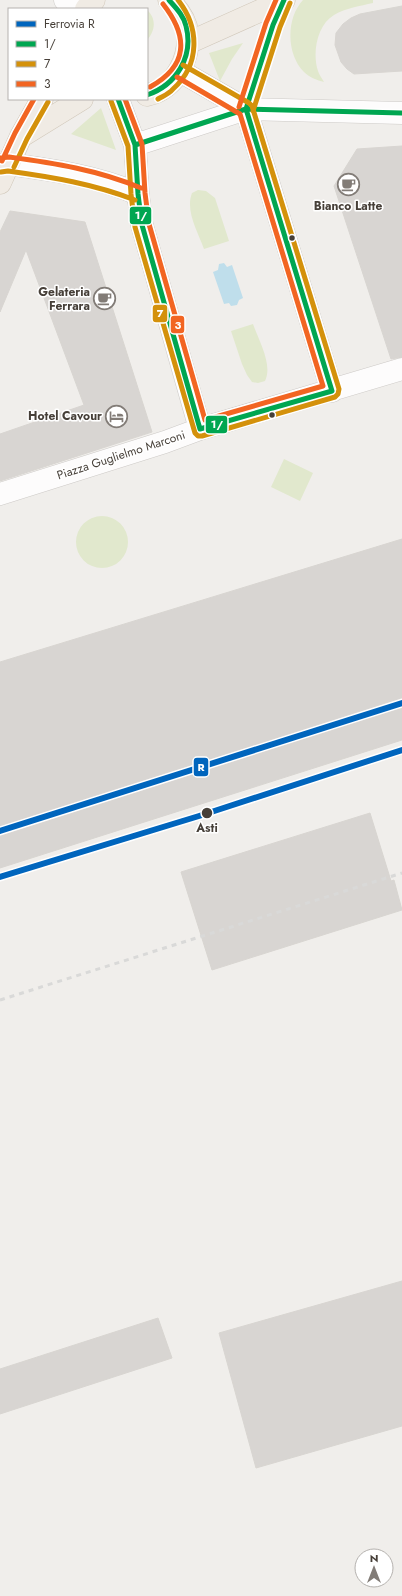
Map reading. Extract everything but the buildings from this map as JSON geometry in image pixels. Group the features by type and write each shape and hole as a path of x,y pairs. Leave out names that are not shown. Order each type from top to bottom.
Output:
{"main road":[{"path":"87,8 94,0"},
{"path":"148,95 153,94 168,85 180,71 186,58 188,43 186,25 178,10 169,0"},
{"path":"188,43 284,0"},
{"path":"3,171 41,100"},
{"path":"21,136 80,100"}],"street":[{"path":"65,0 73,8"},
{"path":"180,71 246,109 332,391"},
{"name":"Piazza Guglielmo Marconi","path":"118,100 135,145 138,194 142,225 200,429"},
{"path":"135,145 246,109 402,113"},
{"path":"3,171 68,172 118,185 138,194"},
{"name":"Piazza Guglielmo Marconi","path":"0,494 164,442 200,429 402,369"}],"green space":[{"path":"303,0 373,0 373,3 334,15 323,25 317,40 316,64 318,72 324,82 316,80 304,72 294,56 291,46 290,36 293,16"},
{"path":"148,11 154,21 148,39"},
{"path":"243,43 232,59 220,81 209,53"},
{"path":"101,108 116,150 71,134"},
{"path":"198,190 206,191 215,198 229,241 204,249 193,221 190,207 192,193"},
{"path":"253,324 264,353 267,368 265,381 258,383 252,382 247,375 231,331"},
{"path":"284,459 313,473 300,501 271,487"},
{"path":"97,516 107,516 121,523 128,537 128,547 121,561 107,568 97,568 87,564 80,557 76,547 76,537 80,527 87,520"}],"water":[{"path":"224,263 227,267 232,265 243,298 239,300 237,305 231,306 229,303 224,304 213,272 218,270 219,264"}],"railway":[{"path":"0,1000 402,873"}],"rail line":[{"name":"R","path":"0,831 402,703"},
{"name":"R","path":"0,877 199,816 402,750"}],"transit line":[{"name":"1/","path":"148,94 166,84 174,77 185,59 188,37 185,22 169,0"},
{"name":"7","path":"158,99 170,92 182,79 192,58 194,46 193,34 190,22 178,0"},
{"name":"3","path":"239,107 266,23 276,0"},
{"name":"1/","path":"246,109 273,25 284,0"},
{"name":"7","path":"253,111 280,27 290,3"},
{"name":"3","path":"150,87 163,79 172,70 178,60 180,50 180,39 177,28 163,4"},
{"name":"7","path":"111,101 128,146 135,227 195,433 198,436 202,436 335,397 338,394 339,389 252,106 183,65"},
{"name":"3","path":"125,100 142,144 145,193 149,224 205,420 323,386 240,114 177,77"},
{"name":"3","path":"2,161 15,133 33,100"},
{"name":"1/","path":"118,100 135,145 138,194 142,225 200,429 332,391"},
{"name":"7","path":"14,167 27,139 48,102"},
{"name":"1/","path":"246,109 332,391"},
{"name":"1/","path":"135,145 246,109 402,113"},
{"name":"3","path":"0,158 9,157 76,168 109,176 141,188"},
{"name":"7","path":"1,172 8,171 73,182 120,194 135,200"}],"place":[{"name":"Bianco Latte","path":"348,185"},
{"name":"Gelateria Ferrara","path":"105,299"},
{"name":"Hotel Cavour","path":"117,416"},
{"name":"Asti","path":"207,813"}]}
